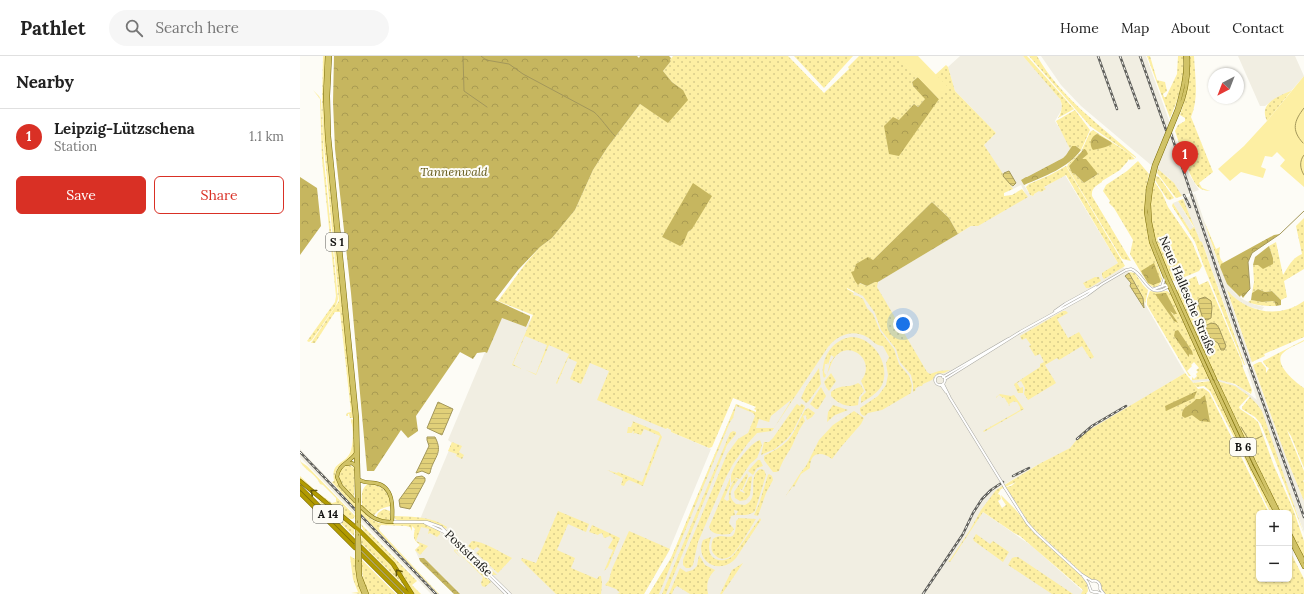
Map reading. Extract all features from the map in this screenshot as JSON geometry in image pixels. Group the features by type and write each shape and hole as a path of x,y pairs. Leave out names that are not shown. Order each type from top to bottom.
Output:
{"highway":[{"path":"300,482 358,529 393,564 412,594"},
{"name":"A 14","path":"300,487 355,542"},
{"name":"A 14","path":"300,494 355,548"},
{"path":"348,520 357,521"},
{"path":"361,547 408,594"},
{"path":"361,554 401,594"},
{"path":"395,588 398,594"}],"main road":[{"name":"S 1","path":"328,56 326,110 328,161 353,402 356,453 358,560 360,576 365,594"},
{"name":"S 1","path":"328,56 329,136 357,418 360,480 360,489 357,500"},
{"name":"Neue Hallesche Straße","path":"1170,285 1157,259 1148,227 1146,212 1154,165 1178,109 1184,84 1187,56"},
{"name":"Neue Hallesche Straße","path":"1149,188 1150,222 1154,241 1170,285 1214,380 1278,510"},
{"name":"Neue Hallesche Straße","path":"1214,380 1251,465 1274,510"},
{"path":"356,453 351,460 342,465 337,474 339,483 357,500"},
{"path":"342,465 352,463 356,466"},
{"path":"360,480 367,483 381,485 389,492 392,504 392,522 374,520 361,507"},
{"path":"360,489 367,483"},
{"path":"1292,538 1304,561"},
{"path":"1292,544 1304,567"}],"street":[{"path":"1103,594 1100,589 1099,582 1092,581 1081,574 1027,523 942,385 944,378 990,349 1087,295 1126,270 1131,268 1136,271 1146,285 1151,288 1159,290 1170,285"},
{"path":"1161,287 1165,277"},
{"path":"1151,288 1170,285"},
{"path":"942,385 936,384 935,379 938,376 944,378"},
{"name":"Poststraße","path":"392,522 432,523 445,530 510,594"},
{"name":"Poststraße","path":"422,522 434,526 444,532 506,594"},
{"path":"1081,574 1089,585 1091,591 1103,594"},
{"path":"1089,585 1092,581"},
{"path":"1097,592 1100,589"}],"shaded area":[{"path":"323,56 326,56 326,137 328,168 353,418 350,418 349,414 346,416 347,413 351,412 340,312 335,312 315,343 311,343 339,301 323,137"},
{"path":"673,56 788,56 824,93 849,69 848,67 859,56 899,56 918,77 912,82 913,86 926,98 918,107 914,104 899,121 889,154 948,88 935,75 946,65 948,67 955,91 996,133 984,145 1013,189 1004,193 1004,196 1012,195 1022,189 1028,197 978,226 971,226 958,234 949,218 932,202 873,260 859,283 867,286 878,282 877,287 927,372 930,374 950,370 944,373 936,374 932,380 920,387 919,386 913,392 911,375 900,362 896,349 881,330 875,313 863,296 847,288 854,293 853,295 863,299 867,308 873,314 880,331 894,349 899,364 909,376 912,385 911,393 882,410 868,413 865,416 863,415 860,408 878,396 886,385 888,375 886,363 889,357 883,346 876,344 867,337 851,333 836,339 828,347 774,428 772,431 757,433 733,464 698,542 693,565 690,568 686,568 683,565 683,560 727,454 738,439 748,433 755,416 753,413 736,406 733,418 730,422 659,594 649,594 671,558 736,404 756,412 754,409 756,407 733,398 712,447 709,448 671,432 671,430 667,428 666,429 597,400 609,371 590,363 581,384 570,379 577,362 568,358 557,384 556,383 569,354 549,345 536,375 526,370 536,374 547,345 525,336 513,364 522,369 512,365 533,315 498,301 526,263 540,247 552,238 575,210 593,170 607,148 640,104 651,111 683,90 672,82 663,71 671,61 670,60","holes":["692,229 688,232 680,245 662,237","792,399 774,428 756,428 759,419 769,422 771,416"]},
{"path":"794,56 853,56 824,88"},
{"path":"918,56 949,88 939,99 898,57"},
{"path":"960,56 1023,56 1057,94 1061,101 1062,109 1055,121 1069,144 1070,150 1063,158 1021,180 1030,195 1033,196 1039,190 1041,192 1045,189 1044,187 1065,175 1118,263 1129,272 1143,297 1145,304 1185,373 1160,388 1179,381 1218,379 1242,388 1257,400 1247,368 1253,366 1276,430 1280,429 1289,456 1286,457 1304,501 1304,532 1269,436 1262,411 1257,404 1241,390 1229,384 1203,381 1173,388 1071,448 1039,464 1002,486 992,497 983,512 1032,546 1086,594 649,594 671,558 736,404 767,417 839,320 859,283 878,282 971,226 1027,197 1021,185 1013,189 999,174 984,145 996,133 955,91 948,67"},
{"path":"1023,56 1027,56 1074,109 1058,118 1062,108 1060,99"},
{"path":"1029,56 1037,56 1058,85 1082,111 1136,158 1090,126"},
{"path":"1041,56 1146,56 1187,171 1199,190 1182,196 1169,178 1151,165 1081,106 1061,85"},
{"path":"1147,56 1150,56 1157,80 1165,82 1167,91 1163,94 1164,97 1166,97 1177,74 1178,56 1183,56 1181,88 1170,118"},
{"path":"1190,56 1194,56 1196,87 1195,102 1191,117 1213,172 1199,183 1202,188 1210,191 1201,189 1193,179 1185,162 1175,131 1178,125 1185,121 1185,118 1180,115 1188,86"},
{"path":"1238,56 1295,56 1304,76 1292,90 1265,106 1260,106"},
{"path":"1304,76 1304,187 1280,166 1285,160 1277,152 1272,157 1265,156 1261,167 1266,169 1263,178 1241,172 1230,181 1218,169 1244,146"},
{"path":"313,90 321,100 324,161 338,299 336,305 312,340 309,342 307,341 335,302 336,296 322,159 320,99"},
{"path":"1292,90 1267,121 1265,109 1271,101"},
{"path":"1075,110 1090,130 1081,150 1076,146 1072,146 1070,149 1056,121"},
{"path":"1093,130 1130,154 1135,159 1128,159 1120,170 1102,181 1092,191 1092,196 1131,261 1122,259 1067,167 1068,164 1081,152 1090,132","holes":["1084,149 1080,159 1098,174 1084,183 1072,173 1069,166"]},
{"path":"1138,161 1149,174 1145,200 1146,218 1152,248 1162,279 1156,287 1148,284 1130,254 1133,240 1103,191 1106,185 1127,171"},
{"path":"1066,166 1125,266 1104,279 1102,273 1118,263 1066,175 1044,187 1046,189 1041,192 1039,191 1033,196 1030,195 1026,187 1029,184"},
{"path":"1158,169 1174,183 1182,196 1176,198 1157,173"},
{"path":"1009,171 1016,183 1013,186 1003,176 1004,173"},
{"path":"1156,176 1159,177 1174,198 1170,200 1167,199 1155,180"},
{"path":"1154,181 1162,193 1168,207 1192,242 1202,266 1199,271 1175,281 1172,280 1161,256 1151,219 1151,194"},
{"path":"1195,194 1227,284 1244,300 1264,307 1262,310 1250,307 1241,303 1227,291 1252,362 1246,365 1202,242 1200,242 1183,199"},
{"path":"1183,199 1200,241 1202,242 1245,365 1195,242 1172,206 1173,203 1190,230 1194,227 1178,201"},
{"path":"1178,201 1194,228 1190,230 1173,203"},
{"path":"1304,218 1304,269 1284,281 1287,297 1281,300 1272,291 1265,292 1258,289 1252,293 1254,282 1253,265 1258,265 1273,258 1269,246 1276,242 1283,275 1293,260 1302,254 1296,226"},
{"path":"1204,221 1216,249 1220,247 1219,251 1223,262 1220,267"},
{"path":"1129,272 1135,273 1148,290 1145,304 1143,297"},
{"path":"1129,273 1143,298 1144,308 1130,286 1131,283 1125,276"},
{"path":"1196,276 1199,285 1208,281 1242,362 1252,390 1251,394 1235,384 1216,379 1176,291 1178,290 1177,285"},
{"path":"1095,277 1099,277 1101,281 1089,288 1086,288 1083,283"},
{"path":"1227,290 1244,304 1264,311 1284,310 1294,307 1304,301 1304,337 1264,354 1265,356 1252,362"},
{"path":"1150,291 1167,291 1172,295 1210,379 1192,380 1192,377 1194,379 1197,376 1196,374 1198,372 1196,370 1199,368 1194,362 1187,371 1191,376 1189,376 1147,305 1147,299"},
{"path":"1205,297 1211,301 1212,307 1211,318 1207,320 1203,319 1198,303 1199,299"},
{"path":"1251,300 1262,302 1274,301 1276,306 1265,306 1248,302"},
{"path":"1063,311 1068,313 1057,319 1068,338 1079,332 1094,357 1091,359 1082,346 1059,360 1057,358 1045,365 1056,383 1028,400 1024,394 1025,388 1021,381 1017,383 1020,388 1023,387 1023,393 1018,393 1014,384 1040,367 1040,364 1044,362 1040,354 1035,356 1029,346 1031,345 1026,338 1022,340 1020,336"},
{"path":"533,315 579,334 666,428 672,430 671,432 711,449 668,553 644,594 454,594 420,561 415,550 420,545 415,540 418,524 452,443 448,440 485,352 487,353 502,317 526,327"},
{"path":"1211,323 1216,324 1219,328 1226,346 1224,350 1221,350 1218,343 1207,334 1205,326"},
{"path":"851,337 859,338 873,347 882,361 884,369 882,385 878,391 873,396 861,403 861,397 866,392 861,381 865,373 866,366 860,355 854,351 848,350 841,352 835,357 827,374 830,363 834,357 831,355 828,365 827,362 827,364 825,364 824,372 826,376 824,378 823,376 824,363 829,351 838,342"},
{"path":"1304,340 1289,348 1280,358 1283,368 1287,373 1304,388 1304,468 1291,436 1287,430 1304,471 1304,501 1286,457 1253,365 1261,362 1266,368 1266,373 1269,368 1263,361"},
{"path":"819,368 821,384 806,403 801,398 806,387"},
{"path":"831,373 836,381 829,391 824,382"},
{"path":"1185,373 1198,389 1203,388 1209,392 1268,510 1256,510 1256,582 1292,582 1292,555 1304,579 1304,594 1105,594 1099,581 1090,579 1082,573 1030,525 1006,487 1011,486 1016,482 1001,489 996,497 998,494 1000,495 1001,499 998,501 1002,508 1006,505 1001,495 1032,530 1079,573 1087,583 1088,591 1086,594 1081,594 1083,590 1020,536 983,512 950,562 948,561 970,530 981,510 996,490 1039,464 1070,448 1084,431 1086,432"},
{"path":"1211,381 1273,510 1269,510 1268,508 1210,391 1204,386 1197,387 1193,383"},
{"path":"1217,381 1235,386 1249,396 1239,407 1258,422 1274,466 1293,509 1304,541 1304,558 1292,536 1292,510 1279,510"},
{"path":"858,383 864,391 859,397 858,405 843,405 831,396 831,392 835,389"},
{"path":"821,387 826,396 818,409 816,409 810,404"},
{"path":"1000,394 1011,396 1014,395 1024,409 984,432 983,431 1020,410 1017,402 1014,401 1008,406 1009,405 1004,397 1003,398 999,395 997,398 996,397"},
{"path":"1250,397 1262,411 1304,534 1261,424 1255,417 1242,409"},
{"path":"438,402 453,409 442,435 427,428"},
{"path":"799,403 804,405 805,407 793,431 787,439 775,449 761,455 764,442 769,442 773,438 796,405 797,404 800,406 801,404"},
{"path":"833,405 848,410 835,415 827,422 828,412"},
{"path":"808,408 815,413 807,420 806,415 803,416 805,421 779,471 773,472 764,460 764,456 786,442 794,432 805,410"},
{"path":"854,411 864,418 861,424 832,459 828,456 820,454 814,456 810,463 810,468 801,474 794,487 793,486 785,497 806,466 819,440 833,425"},
{"path":"351,419 354,420 354,454 337,469 336,480 342,490 355,503 355,508 332,482 334,481 334,470 347,457 351,450 353,433"},
{"path":"632,421 659,432 662,437 643,486 629,480 624,486 621,485 623,478 607,470 618,472 642,482 660,436 644,429 641,435 635,433 633,434 633,431 632,433 627,433 628,427 631,427"},
{"path":"733,431 736,432 736,434 727,445 666,594 662,594 730,433"},
{"path":"427,437 435,437 438,452 429,474 422,471 416,473 429,446"},
{"path":"760,440 762,445 757,458 750,464 740,479 736,478 731,483 732,473 738,462 752,445"},
{"path":"452,442 462,446 459,452 464,455 462,459 456,456 457,454 448,451"},
{"path":"300,449 439,594 431,594 300,457"},
{"path":"758,460 760,460 763,466 757,468 753,475 748,471"},
{"path":"301,462 307,466 355,516 353,519 345,516 300,479 300,476 317,492 332,503 336,502 336,498 323,485 320,484 316,477"},
{"path":"349,465 355,468 354,498 346,490 339,476 340,471"},
{"path":"760,469 764,470 766,475 755,511 744,515 736,515 738,511 734,510 735,515 731,516 729,523 734,529 730,534 712,532 709,527 730,478 730,485 724,499 727,501 729,500 731,487 735,479 737,479 738,480 731,492 731,498 736,504 745,505 750,502 752,498 754,477"},
{"path":"747,473 748,476 742,490 740,489 740,491 745,492 743,491 749,477 751,476 750,495 746,500 740,501 735,498 734,492"},
{"path":"769,474 772,476 773,480 766,493 758,516 754,515 759,504"},
{"path":"422,476 425,478 425,481 410,509 400,507 399,500 416,477"},
{"path":"368,484 378,486 384,490 388,496 391,506 380,509 373,517 362,506 363,491 365,486"},
{"path":"318,501 322,502 354,528 354,536"},
{"path":"361,509 371,519 379,523 422,523 440,531 440,534 437,537 430,533 428,534 429,529 421,527 416,541 428,546 420,555 415,550 420,545 416,542 415,540 415,529 412,526 412,531 410,527 406,526 381,525 379,528 380,531 439,594 361,514"},
{"path":"384,509 390,511 390,519 388,521 376,518 378,513"},
{"path":"558,511 589,524 586,532 568,524 557,550 575,558 571,568 597,579 601,576 601,594 556,594 521,560 522,558 536,563"},
{"path":"394,516 428,519 441,523 447,527 446,529 434,523 422,521 397,520"},
{"path":"739,518 756,519 734,553 727,558 719,558 712,550 711,546 713,539 721,536 732,536 734,534 736,521"},
{"path":"760,518 761,520 736,558 730,563 723,566 716,566 705,560 702,555 701,548 703,540 711,537 709,546 710,552 715,559 728,559 732,557"},
{"path":"361,524 417,581 412,585 421,594 415,594 413,592 394,564 364,532"},
{"path":"592,525 620,538 608,567 604,571 613,550 608,548 613,539 610,536 604,538 602,533 598,535 589,532"},
{"path":"629,531 670,549 644,594 617,594 620,593 616,589 605,585 609,580 612,569"},
{"path":"976,534 990,544 993,541 1009,552 1003,562 974,541 973,539"},
{"path":"362,535 395,569 404,586 361,543"},
{"path":"472,541 487,545 512,558 498,573 476,553 480,549 477,547 473,550 468,546"},
{"path":"463,543 497,575 491,574 463,546"},
{"path":"456,548 491,582 485,587 482,586 481,583 483,577 456,550 455,551 460,557 454,551"},
{"path":"699,555 705,565 715,570 708,581 708,594 690,594 677,586 672,594 669,594 680,568 686,572 693,570 697,566"},
{"path":"350,556 355,559 357,580 362,594 351,593 358,592 353,579"},
{"path":"1018,557 1073,594 1052,594 1008,565 1012,558"},
{"path":"361,559 396,594 368,594 363,580"},
{"path":"743,563 722,594 720,594 732,570"}],"green space":[{"name":"Tannenwald","path":"334,56 637,56 639,58 640,56 669,56 671,61 663,71 672,82 683,90 688,100 668,123 640,104 607,148 593,170 575,210 552,238 540,247 518,270 495,300 530,316 526,327 502,318 487,353 477,353 473,359 460,352 416,416 418,431 408,438 401,430 374,471 367,471 351,293 335,149 333,102"},
{"path":"918,77 939,99 899,156 889,154 884,126 893,117 899,120 914,104 918,107 925,99 913,86 912,82"},
{"path":"1097,134 1112,144 1093,150 1091,141"},
{"path":"1072,146 1076,146 1081,150 1070,162 1056,171 1024,185 1021,180 1063,158"},
{"path":"1084,149 1088,154 1082,159 1086,159 1098,174 1084,183 1072,173 1069,166"},
{"path":"300,177 317,188 321,226 300,255"},
{"path":"693,183 712,196 692,229 688,232 683,244 680,246 662,237"},
{"path":"932,202 949,218 958,234 878,282 867,286 860,283 858,285 851,272 854,271 856,264 868,257 873,260"},
{"path":"1280,234 1252,253 1248,262 1250,289 1243,298 1241,295 1240,297 1227,284 1220,267 1221,264 1274,235"},
{"path":"1269,246 1273,258 1273,264 1263,269 1258,265 1253,265 1255,257"},
{"path":"1154,263 1161,282 1153,285 1148,283 1141,271"},
{"path":"1258,289 1265,292 1272,291 1281,300 1281,305 1276,306 1274,301 1262,302 1251,300 1252,293"},
{"path":"1166,293 1177,314 1170,311 1178,323 1174,321 1155,294"},
{"path":"1178,330 1192,351 1193,355 1189,354 1189,357 1174,336 1175,331"},
{"path":"1197,391 1194,398 1166,411 1165,406"},
{"path":"1205,395 1210,422 1200,421 1192,415 1185,418 1182,416 1182,412 1185,408 1196,399 1200,399"},
{"path":"419,558 424,558 460,594 454,594 420,561"}],"waterway":[{"path":"463,56 464,91 487,107"},
{"path":"481,56 486,60 509,64 523,74 594,112 615,136"},
{"path":"1303,143 1295,130 1295,126 1296,121 1304,108"},
{"path":"1304,155 1301,160 1304,175"},
{"path":"1243,296 1250,289 1248,262 1252,253 1280,234 1304,211"},
{"path":"1241,427 1250,442 1262,436"}],"railway":[{"path":"1098,56 1117,109"},
{"path":"1120,56 1139,108"},
{"path":"1140,56 1166,130"},
{"path":"1171,134 1238,333 1304,517"},
{"path":"1184,195 1190,207"},
{"path":"1077,439 1092,426 1126,406"},
{"path":"300,452 436,594"},
{"path":"1013,476 1029,468"},
{"path":"923,594 963,534 973,513 982,499 991,490 1003,482"}],"place":[{"name":"Leipzig-Lützschena","path":"1185,174"}]}
